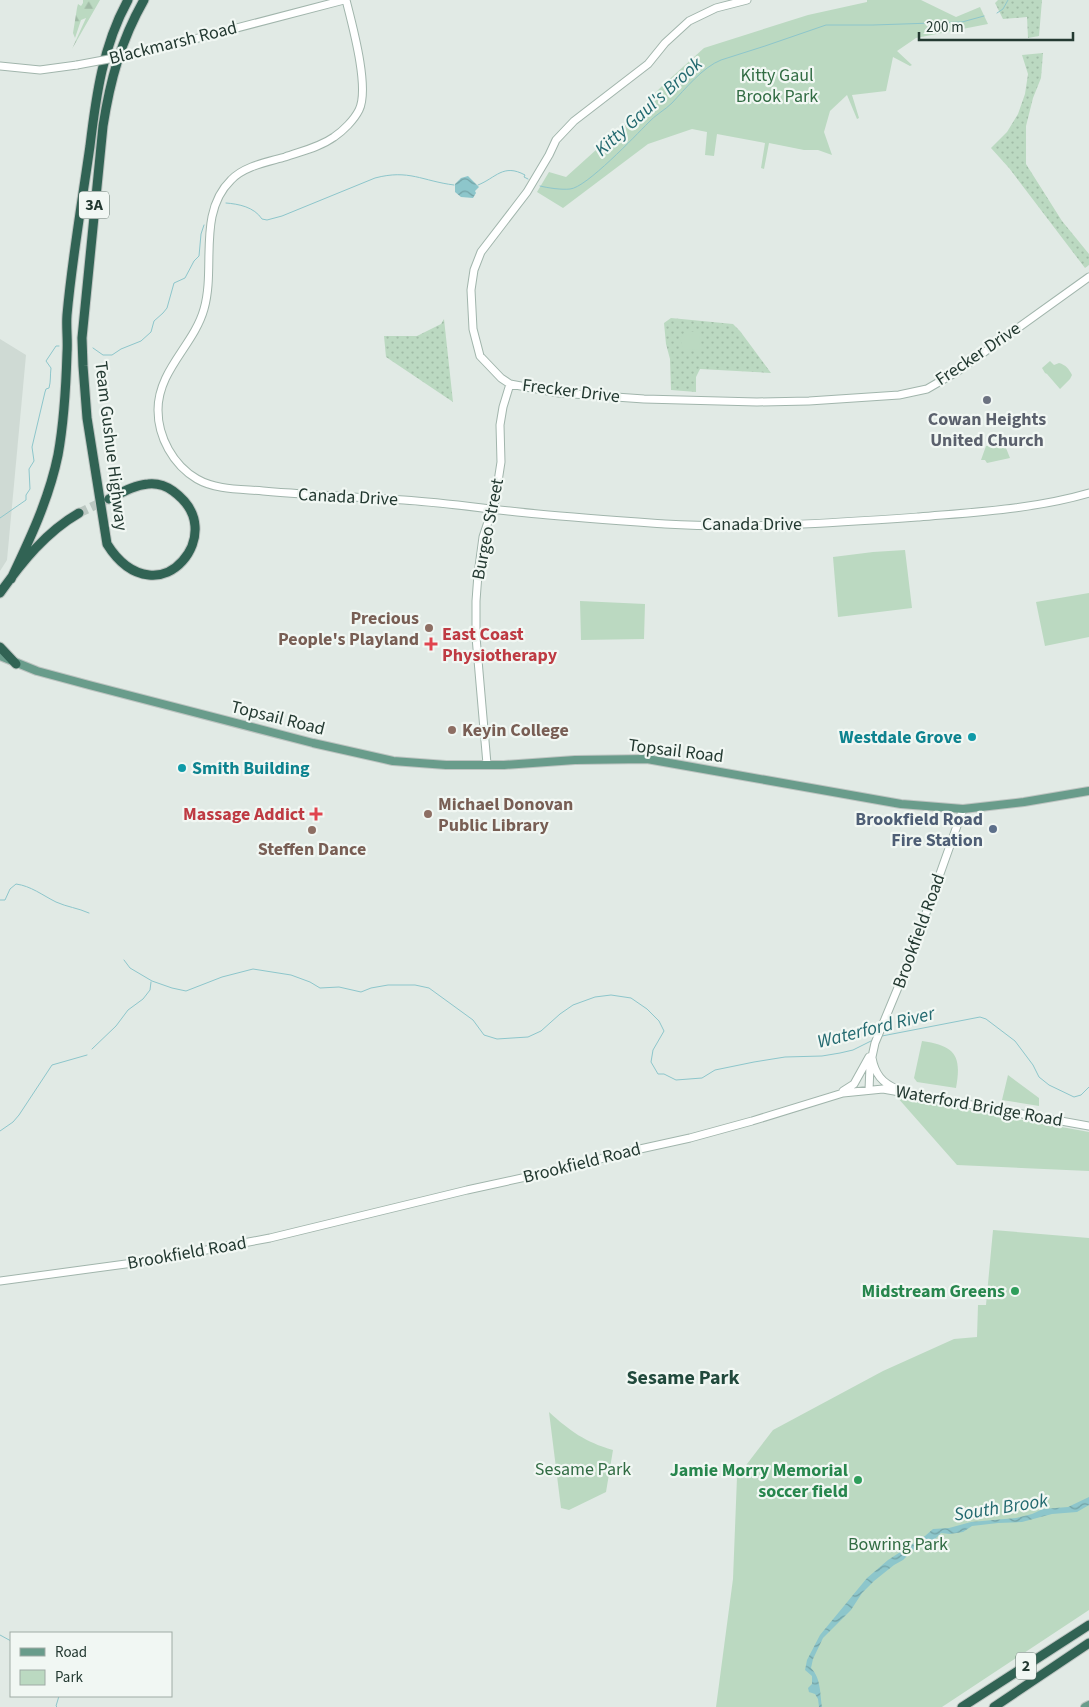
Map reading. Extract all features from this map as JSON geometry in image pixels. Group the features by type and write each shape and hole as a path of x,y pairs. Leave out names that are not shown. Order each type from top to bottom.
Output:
{"highway":[{"name":"Team Gushue Highway","path":"11,579 41,512 55,471 62,427 70,286 99,84 113,35 128,0"},
{"name":"Team Gushue Highway","path":"109,498 147,484 158,484 170,489 181,497 192,515 195,525 194,534 191,547 170,572 155,576 137,573 128,568 115,555 108,544 87,418 82,366 82,338 103,126 108,95 116,63 128,32 144,0"},
{"path":"0,593 54,529 79,513"},
{"path":"0,647 16,664"},
{"name":"2","path":"962,1707 1089,1625"},
{"name":"2","path":"994,1707 1089,1644"}],"main road":[{"name":"Topsail Road","path":"0,656 16,664 89,685 393,761 430,764 504,765 575,760 647,759 900,804 963,810 1089,791"},
{"path":"1085,1707 1089,1705"}],"street":[{"name":"Blackmarsh Road","path":"0,66 40,70 77,66 141,52 345,0"},
{"name":"Canada Drive","path":"345,0 362,71 361,107 348,125 333,138 315,147 245,170 231,179 220,194 212,221 203,314 170,369 162,387 158,408 162,433 172,457 198,479 212,485 288,494 429,502 537,514 667,524 738,526 801,525 1039,506 1089,493"},
{"name":"Frecker Drive","path":"747,0 700,14 680,28 648,64 560,134 530,188 481,252 474,270 470,290 473,329 480,356 501,378 510,384 559,393 683,401 783,402 899,395 927,389 958,370 1089,277"},
{"name":"Burgeo Street","path":"487,764 476,637 476,601 479,560 495,501 501,462 500,425 510,384"},
{"name":"Brookfield Road","path":"0,1281 148,1260 270,1238 690,1138 752,1121 839,1093 869,1090 869,1070 875,1043 909,961 963,810"},
{"path":"872,1053 874,1066 879,1077 885,1083 902,1092"},
{"path":"839,1093 854,1084 872,1053"},
{"name":"Waterford Bridge Road","path":"869,1090 883,1089 902,1092 1089,1126"}],"shaded area":[{"path":"0,339 26,355 7,560 0,571"}],"green space":[{"path":"83,0 100,0 72,49 86,18 81,20 75,38 73,33 77,8 78,4 81,6"},
{"name":"Kitty Gaul Brook Park","path":"867,0 921,0 956,17 980,7 988,24 916,38 897,51 912,65 910,66 893,57 886,91 852,95 859,118 857,119 847,95 830,111 824,132 832,155 818,150 804,150 769,143 764,169 761,168 765,143 717,134 714,156 705,155 707,132 692,129 648,144 563,208 537,192 549,172 566,177 704,48 808,15 867,2"},
{"path":"998,0 1042,0 1039,36 1028,38 1027,17 1003,19 995,3"},
{"path":"1043,53 1041,78 1033,98 1026,126 1026,164 1062,221 1089,254 1089,265 1085,268 1009,168 991,148 1007,132 1018,114 1025,94 1028,74 1022,55"},
{"path":"671,318 733,324 771,373 700,369 696,377 696,392 671,390 670,359 664,323"},
{"path":"444,319 453,402 386,357 384,336 417,336 441,324"},
{"path":"685,332 699,332 700,350 683,349 680,338"},
{"path":"1050,361 1054,365 1059,363 1064,365 1072,375 1060,389 1042,368"},
{"path":"1004,443 1010,458 987,463 985,460 981,460 986,446"},
{"path":"905,550 912,608 838,617 833,557"},
{"path":"1089,593 1089,637 1045,646 1036,602"},
{"path":"580,601 645,604 644,639 581,640"},
{"path":"922,1041 942,1046 954,1054 958,1067 956,1088 917,1082 914,1078"},
{"path":"1008,1075 1039,1098 1039,1106 1002,1100"},
{"path":"897,1097 1089,1132 1089,1171 957,1165"},
{"name":"Bowring Park","path":"993,1230 1089,1238 1089,1610 942,1707 716,1707 733,1579 737,1477 773,1430 883,1371 954,1339 977,1337 978,1305 986,1305"},
{"name":"Sesame Park","path":"549,1412 578,1435 613,1450 606,1492 569,1510 561,1508"}],"water":[{"path":"468,176 479,187 475,191 476,193 473,198 461,197 455,192 455,184 461,178"},
{"path":"1089,1497 1089,1505 1077,1512 1052,1514 1022,1522 972,1526 963,1532 941,1533 935,1539 916,1547 903,1560 874,1581 862,1593 851,1610 823,1638 811,1668 817,1676 820,1686 822,1707 819,1707 815,1694 809,1692 808,1688 812,1684 812,1676 805,1670 807,1660 820,1635 867,1578 888,1560 933,1529 949,1528 971,1522 1016,1518 1043,1509 1068,1507"}],"waterway":[{"name":"Kitty Gaul's Brook","path":"997,13 1003,9 1008,0"},
{"name":"Kitty Gaul's Brook","path":"540,186 570,189 587,180 672,103 701,73 721,60 826,25 962,22 984,16"},
{"name":"Kitty Gaul's Brook","path":"478,185 505,171 517,172 525,175 524,177 528,179"},
{"name":"Kitty Gaul's Brook","path":"226,203 246,207 262,219 267,220 282,216 375,178 406,175 454,185"},
{"name":"Kitty Gaul's Brook","path":"93,348 103,355 112,355 141,341 151,332 154,321 167,308 174,283 185,278 194,261 199,256 201,234 204,225"},
{"name":"Kitty Gaul's Brook","path":"0,518 26,500 26,495 30,489 29,469 34,461 32,447 45,392 49,388 50,383 51,368 46,361 56,346 59,346"},
{"name":"Waterford River","path":"0,900 5,900 10,889 16,884 32,889 60,904 89,913"},
{"name":"Waterford River","path":"124,960 130,968 152,981 186,991 222,977 253,969 291,975 320,988 339,987 361,992 388,985 415,985 429,988 473,1020 484,1035 497,1039 528,1037 541,1031 573,1005 595,997 611,995 631,998 647,1009 659,1021 664,1031 653,1050 651,1062 658,1074 664,1074 676,1080 702,1078 715,1070 754,1062 785,1057 822,1056 840,1053 853,1050 873,1040"},
{"path":"92,1049 116,1026 128,1010 143,999 150,990 151,982"},
{"name":"Waterford River","path":"882,1036 980,1017 986,1019 1015,1041 1033,1065 1039,1077 1049,1085 1074,1097 1081,1095 1089,1087"},
{"path":"0,1131 19,1115 52,1065 87,1055"},
{"path":"0,1635 10,1640"},
{"path":"57,1707 59,1697"}],"tunnel":[{"path":"79,513 106,500"}],"place":[{"name":"Cowan Heights United Church","path":"987,400"},
{"name":"Precious People's Playland","path":"429,628"},
{"name":"East Coast Physiotherapy","path":"431,644"},
{"name":"Keyin College","path":"452,730"},
{"name":"Westdale Grove","path":"972,737"},
{"name":"Smith Building","path":"182,768"},
{"name":"Massage Addict","path":"316,814"},
{"name":"Michael Donovan Public Library","path":"428,814"},
{"name":"Brookfield Road Fire Station","path":"993,829"},
{"name":"Steffen Dance","path":"312,830"},
{"name":"Midstream Greens","path":"1015,1291"},
{"name":"Jamie Morry Memorial soccer field","path":"858,1480"}],"district":[{"name":"Sesame Park","path":"683,1378"}],"water label":[{"name":"South Brook","path":"1001,1508"}]}
